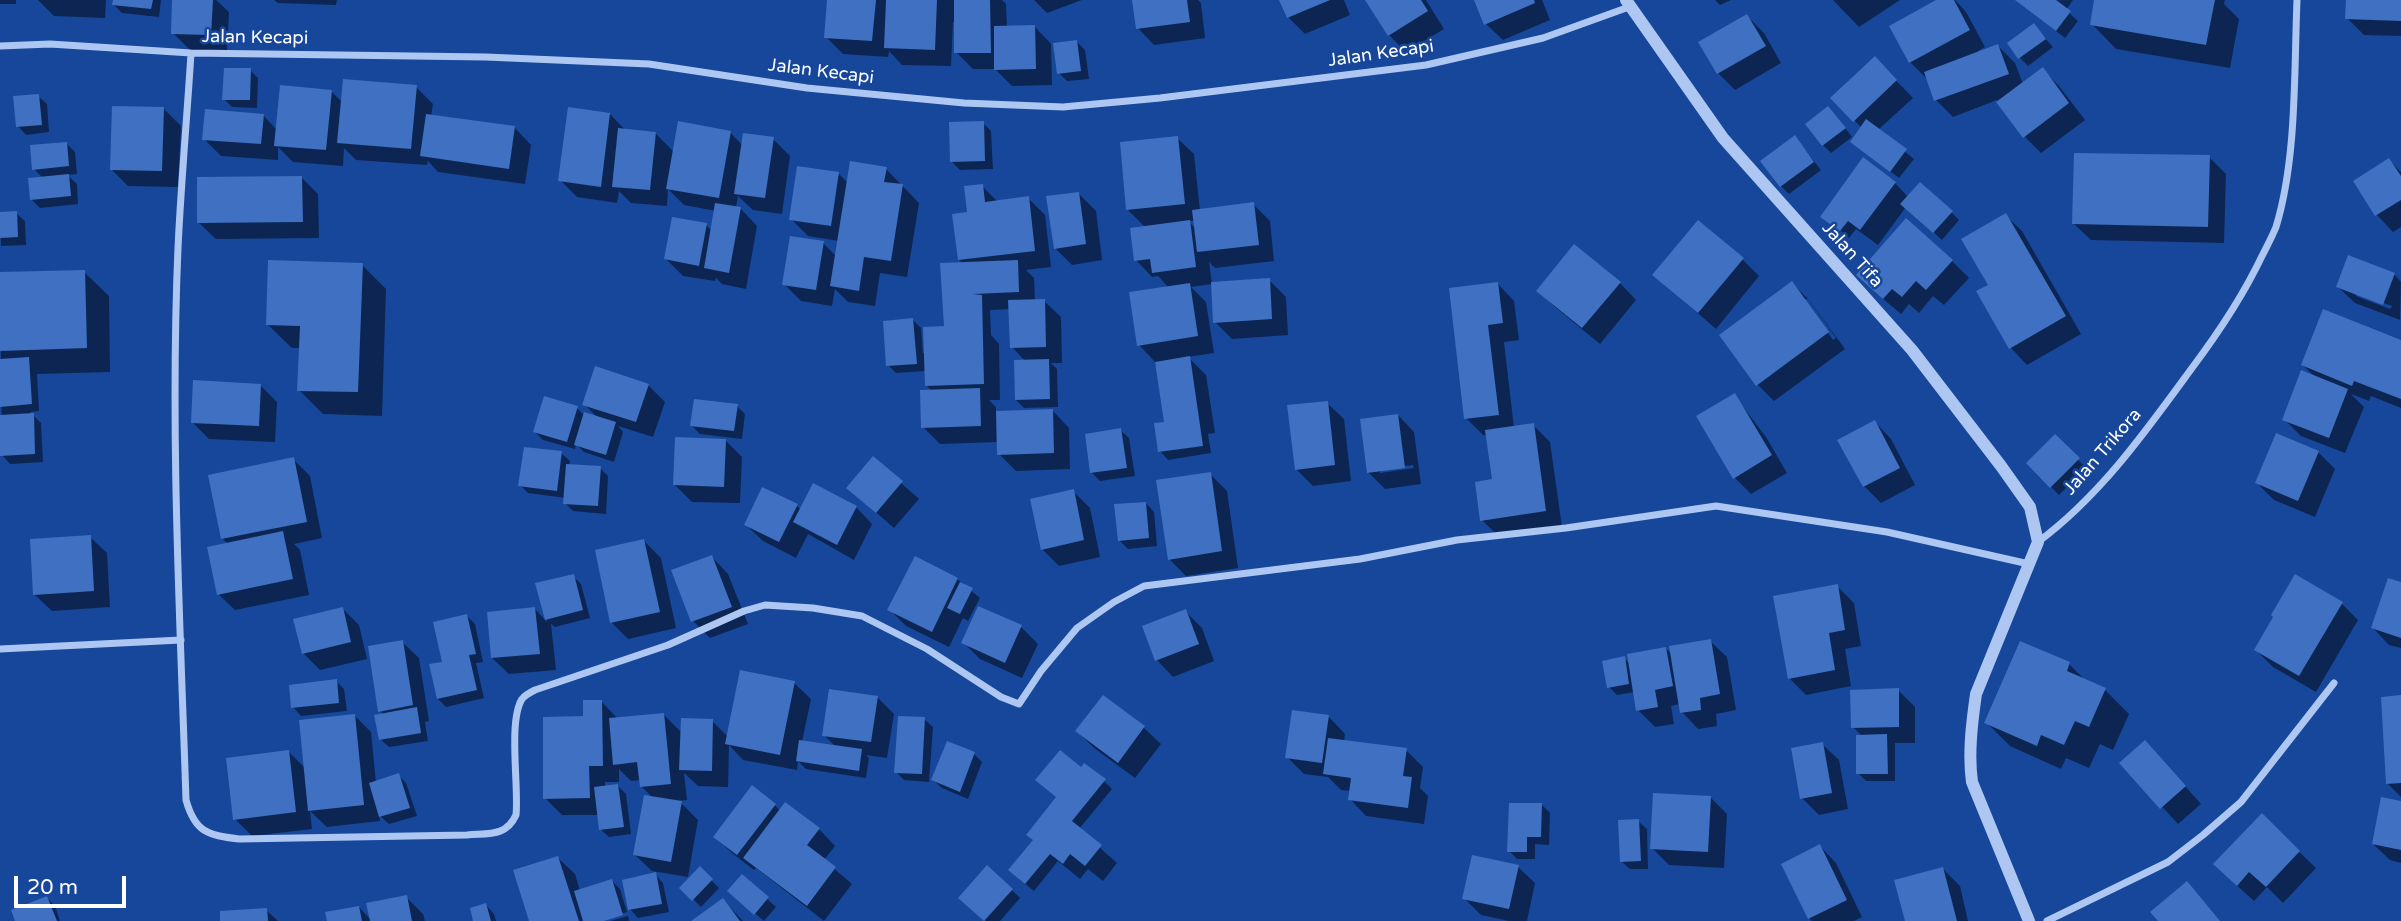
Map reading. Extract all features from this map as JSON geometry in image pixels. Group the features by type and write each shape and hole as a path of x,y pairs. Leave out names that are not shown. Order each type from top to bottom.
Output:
{"street":[{"name":"Jalan Trikora","path":"2029,921 1972,782 1970,768 1976,694 2038,542 2084,503 2145,433 2221,330 2275,228 2287,175 2294,100 2297,0"},
{"name":"Jalan Tifa","path":"1628,4 1723,138 1912,350 2001,466 2030,507 2038,542"},
{"name":"Jalan Kecapi","path":"0,46 50,44 191,52 486,57 649,64 807,88 964,103 1063,107 1160,98 1426,65 1543,38 1628,4"},
{"path":"191,52 178,249 177,514 186,800 191,819 203,830 220,837 239,839 467,835 503,831 512,825 516,815 515,724 523,697 535,690 668,645 744,611 765,605 813,608 862,616 927,649 1001,697 1019,704 1041,671 1077,628 1114,602 1144,586 1360,559 1457,540 1566,528 1716,506 1886,532 2029,564"},
{"path":"0,649 181,640"},
{"path":"2047,921 2168,862 2203,835 2241,802 2334,683"}],"building":[{"path":"113,0 153,0 151,9 112,5"},
{"path":"172,0 213,0 211,35 171,34"},
{"path":"827,0 876,0 872,41 824,38"},
{"path":"886,0 937,0 935,50 884,48"},
{"path":"954,0 990,0 991,53 954,53"},
{"path":"1132,0 1187,0 1190,22 1136,29"},
{"path":"1279,0 1330,0 1287,18"},
{"path":"1365,0 1421,0 1428,11 1388,36"},
{"path":"1474,0 1534,0 1535,3 1484,25"},
{"path":"1936,0 1954,0 1970,30 1909,63 1889,26"},
{"path":"2015,0 2056,0 2071,11 2056,31"},
{"path":"2094,0 2215,0 2206,45 2090,25"},
{"path":"2346,0 2401,0 2401,21 2345,19"},
{"path":"1747,14 1766,46 1717,74 1698,42"},
{"path":"2034,23 2046,39 2018,59 2007,43"},
{"path":"1035,25 1036,69 994,70 994,26"},
{"path":"1077,40 1081,71 1057,74 1053,43"},
{"path":"1998,44 2009,74 1934,101 1924,72"},
{"path":"1875,56 1897,80 1853,122 1830,98"},
{"path":"2043,67 2069,103 2023,138 1996,102"},
{"path":"224,68 251,68 250,100 222,100"},
{"path":"343,79 417,85 411,149 337,143"},
{"path":"280,85 332,90 326,150 274,146"},
{"path":"39,94 42,125 16,127 13,96"},
{"path":"112,106 164,107 162,171 110,170"},
{"path":"1828,106 1846,128 1822,146 1805,124"},
{"path":"568,107 610,113 601,187 558,181"},
{"path":"205,109 264,114 261,144 202,140"},
{"path":"426,114 515,126 509,169 420,156"},
{"path":"1866,119 1907,149 1890,172 1850,142"},
{"path":"678,121 731,131 719,198 666,189"},
{"path":"984,121 985,161 950,162 949,122"},
{"path":"618,128 656,132 650,190 612,187"},
{"path":"743,133 774,137 765,198 734,194"},
{"path":"1795,135 1814,162 1780,187 1760,161"},
{"path":"1178,136 1185,204 1126,210 1120,142"},
{"path":"67,142 69,166 32,170 30,145"},
{"path":"2074,153 2210,155 2208,227 2072,224"},
{"path":"1863,157 1896,182 1860,230 1848,221 1840,231 1820,217"},
{"path":"2389,158 2401,176 2401,200 2375,216 2353,181"},
{"path":"850,161 887,167 884,182 903,184 891,261 864,257 859,291 830,286"},
{"path":"797,166 839,172 831,226 789,220"},
{"path":"69,174 71,196 30,200 28,178"},
{"path":"302,176 303,222 197,223 197,177"},
{"path":"1920,182 1953,211 1933,233 1900,204"},
{"path":"983,184 985,202 1029,196 1035,251 958,260 952,214 967,212 964,186"},
{"path":"1079,192 1086,244 1054,249 1046,196"},
{"path":"1254,202 1259,245 1197,252 1192,210"},
{"path":"715,203 741,207 729,273 704,268"},
{"path":"17,211 18,237 0,238 0,212"},
{"path":"2006,213 2066,316 2009,349 1976,291 1988,285 1961,239"},
{"path":"672,217 707,223 699,266 664,259"},
{"path":"1906,218 1953,260 1926,290 1916,281 1902,297 1892,289 1883,299 1856,275"},
{"path":"1190,220 1196,267 1152,273 1150,259 1134,261 1130,228"},
{"path":"1698,220 1744,258 1698,313 1652,275"},
{"path":"790,236 824,241 816,290 782,285"},
{"path":"1574,244 1621,282 1582,328 1536,291"},
{"path":"2348,255 2395,273 2383,305 2336,287"},
{"path":"268,260 363,263 358,392 297,391 300,326 266,325"},
{"path":"1018,260 1019,292 973,294 982,295 984,384 925,386 923,327 944,326 940,263"},
{"path":"85,270 87,348 0,351 0,272"},
{"path":"1270,278 1272,319 1213,323 1211,282"},
{"path":"1792,281 1829,332 1756,386 1719,335"},
{"path":"1498,282 1503,323 1488,325 1499,415 1464,419 1449,288"},
{"path":"1190,283 1198,336 1137,346 1129,292"},
{"path":"1045,299 1046,347 1010,348 1008,300"},
{"path":"2323,309 2401,340 2401,399 2354,381 2352,386 2301,365"},
{"path":"913,318 917,364 886,366 883,321"},
{"path":"1190,356 1203,446 1158,452 1154,423 1164,422 1155,362"},
{"path":"29,357 32,404 0,407 0,359"},
{"path":"1049,359 1050,399 1015,400 1014,360"},
{"path":"595,366 649,384 636,422 582,405"},
{"path":"2301,370 2348,389 2329,438 2282,420"},
{"path":"193,380 261,384 259,426 191,423"},
{"path":"980,388 981,426 921,428 920,390"},
{"path":"1735,393 1772,455 1733,479 1696,416"},
{"path":"544,396 578,406 567,442 533,432"},
{"path":"694,399 738,404 734,431 690,426"},
{"path":"1328,401 1335,465 1295,470 1287,405"},
{"path":"1053,409 1054,453 997,455 996,411"},
{"path":"584,412 616,422 606,455 574,445"},
{"path":"34,413 35,454 0,456 0,415"},
{"path":"1398,414 1405,468 1367,473 1360,419"},
{"path":"1875,420 1900,468 1863,487 1837,440"},
{"path":"1534,423 1546,511 1480,521 1475,482 1492,479 1485,430"},
{"path":"1121,428 1127,468 1090,473 1085,434"},
{"path":"2276,433 2319,451 2298,501 2255,483"},
{"path":"2055,434 2080,458 2050,488 2026,463"},
{"path":"675,437 726,439 724,487 673,485"},
{"path":"524,447 562,451 557,491 518,486"},
{"path":"873,456 903,481 876,513 846,488"},
{"path":"294,457 307,522 221,539 208,475"},
{"path":"566,464 601,466 598,506 563,504"},
{"path":"1211,472 1222,551 1168,560 1156,480"},
{"path":"813,483 857,506 837,545 793,522"},
{"path":"762,487 798,504 779,542 744,525"},
{"path":"1074,489 1084,540 1041,550 1030,499"},
{"path":"1146,502 1149,538 1118,541 1114,504"},
{"path":"283,531 293,579 217,595 207,547"},
{"path":"91,535 94,591 33,595 30,539"},
{"path":"644,539 660,612 610,623 595,550"},
{"path":"712,555 732,607 691,622 671,570"},
{"path":"915,556 958,578 932,632 887,610"},
{"path":"574,574 583,610 545,620 535,583"},
{"path":"2295,574 2343,602 2299,676 2254,650"},
{"path":"2388,578 2401,582 2401,638 2371,628"},
{"path":"960,582 973,588 960,614 947,608"},
{"path":"1838,584 1845,630 1829,633 1835,670 1788,679 1773,596"},
{"path":"978,606 1022,625 1005,663 961,643"},
{"path":"343,607 351,642 302,654 293,619"},
{"path":"535,607 540,654 491,658 487,612"},
{"path":"1186,609 1199,644 1155,661 1142,626"},
{"path":"467,614 476,654 469,655 477,690 437,699 429,664 442,662 433,622"},
{"path":"1711,639 1720,694 1700,698 1701,710 1680,713 1669,646"},
{"path":"403,640 413,705 378,712 368,646"},
{"path":"2020,641 2070,662 2067,671 2106,688 2089,727 2075,721 2064,745 2041,735 2037,746 1984,723"},
{"path":"1666,647 1673,686 1655,690 1658,707 1636,711 1627,654"},
{"path":"1625,656 1629,684 1607,688 1602,661"},
{"path":"740,670 795,681 780,755 725,744"},
{"path":"337,679 339,703 291,708 289,685"},
{"path":"1899,688 1899,727 1851,728 1850,690"},
{"path":"829,689 878,696 871,742 822,736"},
{"path":"1103,695 1145,726 1118,763 1075,731"},
{"path":"2401,695 2401,783 2386,784 2381,697"},
{"path":"583,700 602,700 603,766 589,766 590,798 543,799 543,717 583,716"},
{"path":"417,707 421,733 379,740 374,715"},
{"path":"1292,710 1329,715 1322,763 1285,758"},
{"path":"664,713 671,784 640,787 637,762 613,765 609,718"},
{"path":"355,714 364,805 308,811 299,720"},
{"path":"898,716 925,717 922,774 894,773"},
{"path":"681,718 713,719 712,771 679,770"},
{"path":"1887,734 1888,774 1856,774 1856,735"},
{"path":"1328,738 1407,748 1403,776 1412,777 1408,808 1348,800 1351,778 1323,774"},
{"path":"799,740 862,749 859,771 796,761"},
{"path":"2145,740 2186,786 2160,809 2119,763"},
{"path":"947,741 975,752 960,792 931,780"},
{"path":"1823,742 1832,793 1800,799 1791,748"},
{"path":"289,750 296,812 233,820 226,758"},
{"path":"1060,750 1081,767 1084,763 1106,779 1072,821 1102,845 1085,866 1070,854 1063,864 1050,854 1025,884 1008,870 1033,840 1026,835 1056,797 1035,780"},
{"path":"399,773 410,808 379,817 369,783"},
{"path":"618,784 624,827 599,830 594,787"},
{"path":"752,785 776,804 737,855 713,837"},
{"path":"1653,793 1711,796 1708,852 1650,849"},
{"path":"644,795 682,801 671,862 633,855"},
{"path":"2381,797 2401,801 2401,850 2372,844"},
{"path":"785,802 820,828 807,845 836,867 807,906 743,858"},
{"path":"1509,803 1542,803 1541,837 1527,837 1527,852 1507,852"},
{"path":"2262,813 2300,851 2266,887 2249,872 2237,886 2213,864"},
{"path":"1639,819 1641,861 1620,862 1618,820"},
{"path":"1820,844 1847,900 1808,919 1781,864"},
{"path":"1472,855 1519,865 1509,909 1462,899"},
{"path":"558,856 579,921 529,921 513,870"},
{"path":"987,865 1013,889 984,921 958,898"},
{"path":"700,866 713,879 692,901 679,888"},
{"path":"1943,867 1957,921 1905,921 1894,880"},
{"path":"656,872 662,904 628,910 622,880"},
{"path":"742,874 769,897 754,915 727,891"},
{"path":"612,879 623,915 604,921 583,921 574,891"},
{"path":"2187,881 2220,921 2158,921 2150,912"},
{"path":"407,895 412,921 370,921 366,903"},
{"path":"47,896 57,921 15,921 11,910"},
{"path":"723,898 740,921 691,921"},
{"path":"486,903 491,921 473,921 470,908"},
{"path":"359,906 362,921 327,921 325,912"},
{"path":"267,908 268,921 220,921 220,911"}]}
